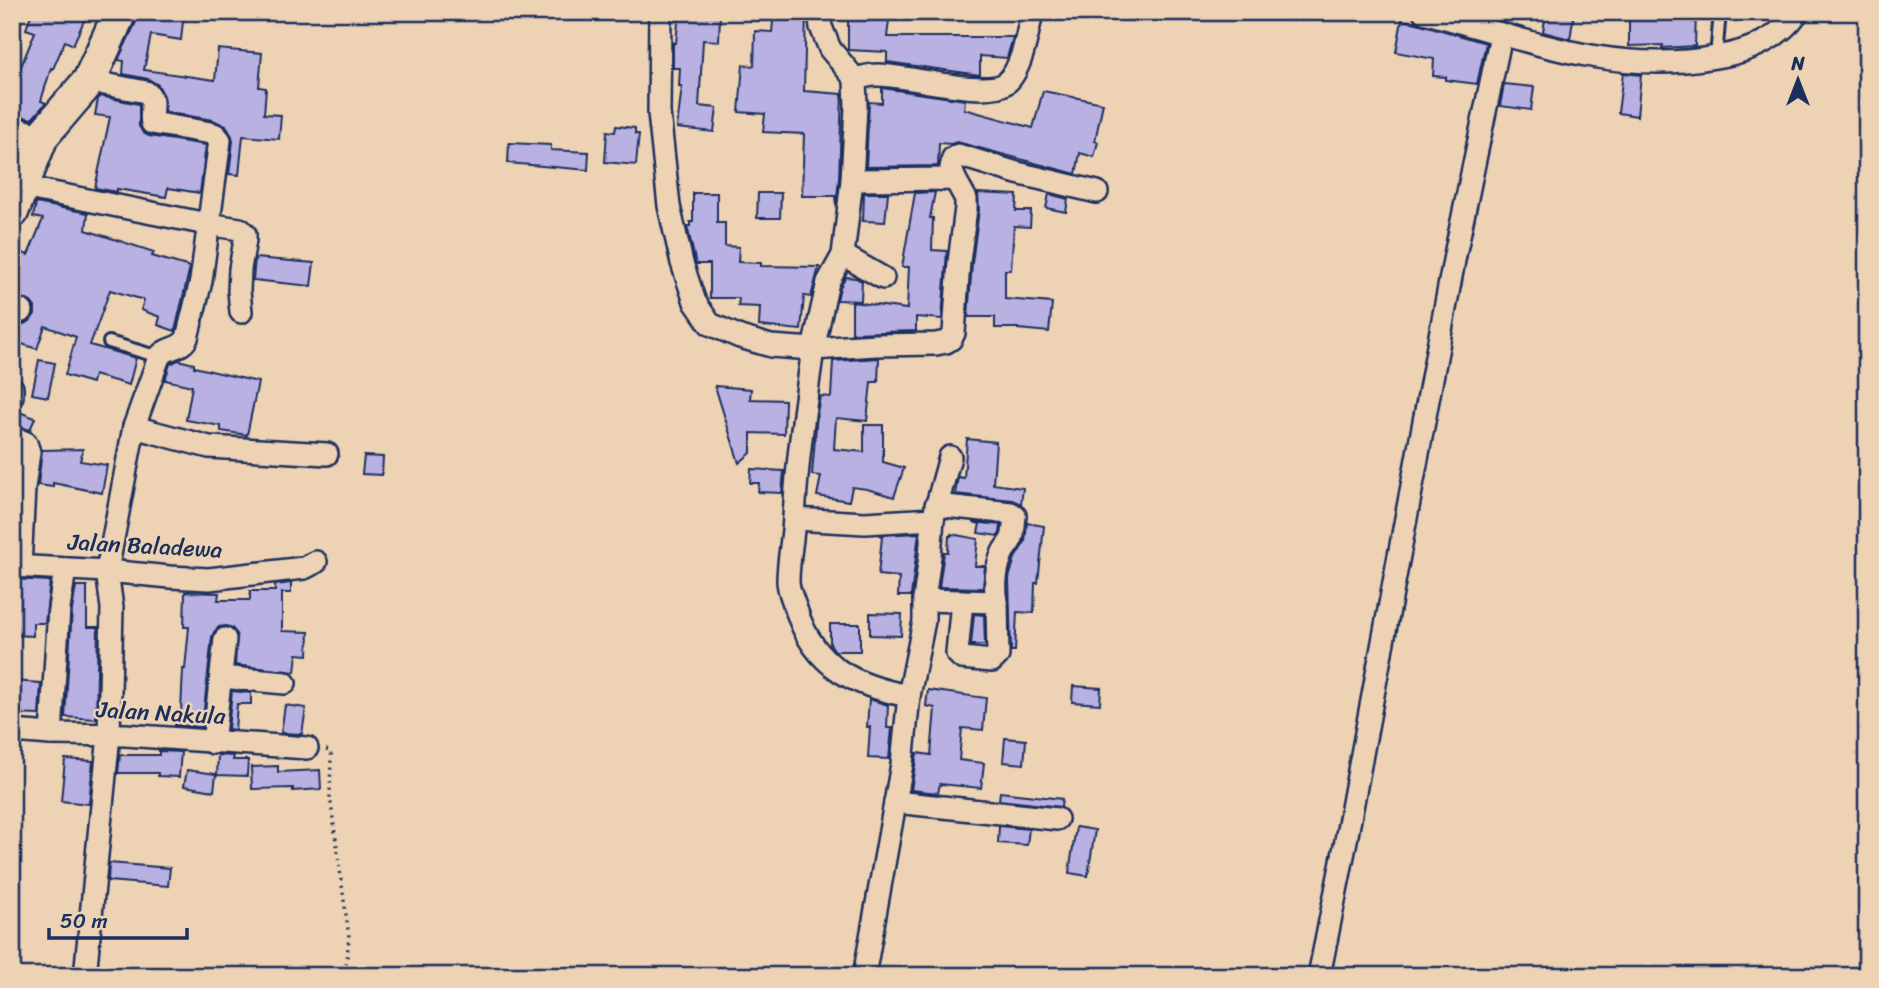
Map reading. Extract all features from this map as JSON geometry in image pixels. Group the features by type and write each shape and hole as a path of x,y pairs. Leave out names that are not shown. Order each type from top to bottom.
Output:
{"main road":[{"path":"17,199 42,136 89,81 120,12"}],"street":[{"path":"660,12 659,113 669,206 681,263 695,302 710,324 740,337 771,346 813,349 936,344 951,339 954,333 966,208 966,199 951,168 953,158 958,155 1097,192"},
{"path":"820,12 821,27 830,49 855,79 856,131 843,255 828,282 813,349 795,488 788,584 800,622 828,663 847,677 880,691 909,696"},
{"path":"855,79 876,75 958,86 995,87 1006,82 1020,61 1032,12"},
{"path":"1435,14 1500,35 1592,57 1665,62 1698,61 1736,54 1762,44 1791,23 1798,12"},
{"path":"1319,976 1455,255 1500,35"},
{"path":"85,976 109,735 112,608 107,571 134,428 159,356 166,350 182,345 187,338 201,281 220,140 211,132 155,125 151,119 152,101 146,92 89,81"},
{"path":"12,127 42,136"},
{"path":"852,180 955,179"},
{"path":"17,199 240,229 245,234 240,269 241,312"},
{"path":"843,255 883,278"},
{"path":"12,388 12,396"},
{"path":"134,428 209,447 327,454"},
{"path":"12,438 26,443 29,452 16,566"},
{"path":"864,976 902,764 909,696 922,633 923,600 935,512 950,457"},
{"path":"794,519 865,523 935,512 1011,513 1015,516 1012,539 999,561 995,592 998,655 992,661 962,658 957,653 962,601"},
{"name":"Jalan Baladewa","path":"16,566 209,579 304,568 316,562"},
{"path":"51,734 59,609 65,569"},
{"path":"923,600 997,602"},
{"path":"213,743 225,639"},
{"path":"221,677 285,683"},
{"name":"Jalan Nakula","path":"12,731 307,748"},
{"path":"895,802 1057,819"}],"lane":[{"path":"1716,57 1720,12"},
{"path":"109,342 159,356"}],"path":[{"path":"307,748 327,750 331,753 330,796 349,937 345,976"}],"building":[{"path":"32,12 88,12 73,45 65,41 53,69 51,68 41,101 46,103 32,119 12,114 12,67 20,69 35,32 26,29"},
{"path":"138,12 184,12 181,40 151,35 144,70 215,80 218,49 262,53 259,87 266,88 264,114 281,115 279,139 243,136 239,175 229,174 233,141 226,126 213,120 165,112 164,96 158,85 148,79 123,74 124,61 118,60 137,20"},
{"path":"679,12 720,15 719,41 703,40 699,106 717,108 714,132 677,128 682,86 679,86 680,68 673,68 673,43 676,43"},
{"path":"774,12 806,12 804,91 842,94 836,205 835,196 802,196 804,134 763,132 765,114 739,112 743,65 754,66 755,31 772,32"},
{"path":"848,12 890,12 887,37 1013,37 1007,58 980,56 980,75 887,62 887,52 848,50"},
{"path":"1546,12 1574,14 1570,39 1543,32"},
{"path":"1629,12 1696,12 1695,46 1629,46"},
{"path":"1402,20 1486,43 1477,84 1433,76 1434,59 1396,52"},
{"path":"1623,73 1641,75 1637,116 1618,113"},
{"path":"1504,84 1534,87 1531,110 1500,106"},
{"path":"882,88 965,100 964,109 1033,128 1043,91 1103,103 1094,157 1080,153 1076,174 957,142 939,143 938,166 866,167 869,102 882,103"},
{"path":"100,96 139,104 139,126 143,133 149,136 206,145 200,193 168,188 166,197 95,188 110,117 95,115"},
{"path":"616,126 635,128 635,134 639,134 636,165 605,162 607,131 615,132"},
{"path":"509,143 551,145 551,150 589,152 588,170 508,163"},
{"path":"935,192 930,218 933,218 932,250 947,251 942,319 916,317 916,331 852,333 852,302 907,309 909,267 902,267 915,193"},
{"path":"693,193 717,193 717,223 725,223 725,246 739,247 738,262 761,263 761,266 819,267 811,297 804,296 801,330 759,326 760,307 738,306 739,298 710,298 710,264 696,264 687,226 693,222"},
{"path":"758,193 781,193 780,218 757,218"},
{"path":"864,193 888,193 885,222 863,221"},
{"path":"978,193 1017,195 1016,211 1031,211 1030,227 1014,226 1011,270 1005,270 1005,299 1052,303 1049,332 995,328 995,317 968,317 979,210"},
{"path":"1049,194 1068,199 1066,212 1046,208"},
{"path":"36,203 88,213 86,230 154,252 152,256 190,267 175,331 158,325 160,317 141,310 144,300 110,290 90,345 136,358 129,385 94,375 92,383 65,375 76,337 45,326 37,349 13,341 19,324 30,321 35,314 35,307 31,302 12,295 12,267 18,251 28,255 43,219 33,217"},
{"path":"255,258 314,263 311,286 253,280"},
{"path":"846,277 862,281 861,301 837,300"},
{"path":"879,358 878,382 871,382 867,421 836,418 834,449 864,452 864,425 883,425 883,462 904,468 894,497 852,487 849,501 817,496 821,476 812,475 817,413 820,396 831,397 833,361"},
{"path":"39,360 55,363 48,397 32,394"},
{"path":"178,360 194,364 194,367 258,382 247,435 221,431 221,426 186,420 192,386 165,380 170,364"},
{"path":"715,386 751,389 750,399 785,400 784,434 751,433 751,453 739,463"},
{"path":"17,411 35,418 30,430 12,424"},
{"path":"967,439 996,442 993,484 1023,488 1021,504 1012,500 955,494 958,477 964,478"},
{"path":"83,449 80,461 107,465 102,493 53,483 53,487 38,485 42,450"},
{"path":"364,456 383,457 382,475 362,474"},
{"path":"751,469 784,471 782,493 758,492 759,483 750,483"},
{"path":"973,522 1001,525 1000,533 998,536 978,533 980,524"},
{"path":"1027,523 1044,526 1038,583 1035,583 1034,613 1017,612 1015,651 1011,651 1009,578 1015,558 1025,542"},
{"path":"919,533 911,596 898,596 899,577 878,575 880,535"},
{"path":"951,534 978,539 975,566 985,566 983,588 939,587 944,552 948,552"},
{"path":"12,579 50,581 45,623 33,623 33,636 12,635"},
{"path":"291,583 291,593 282,593 282,631 309,632 308,655 297,654 295,672 235,665 237,634 232,628 219,627 212,637 202,727 175,725 176,711 181,711 189,627 184,627 185,592 219,593 218,600 250,600 250,591 275,591 275,585"},
{"path":"76,586 87,586 87,627 98,627 96,719 65,717"},
{"path":"870,613 902,614 901,636 870,635"},
{"path":"974,614 984,615 985,645 971,645"},
{"path":"830,624 860,624 860,651 835,651 830,644"},
{"path":"12,681 41,683 39,715 12,714"},
{"path":"1073,686 1101,688 1100,704 1072,702"},
{"path":"928,690 986,698 983,730 962,728 959,760 984,763 981,788 940,784 938,793 911,790 917,753 931,755 935,708 926,706"},
{"path":"232,691 251,693 251,704 237,704 235,730 228,729"},
{"path":"869,699 888,705 887,728 892,728 889,759 868,758"},
{"path":"285,705 306,708 302,734 281,733"},
{"path":"1005,738 1026,740 1024,764 1003,762"},
{"path":"159,751 181,752 179,777 158,776 158,773 118,773 120,755 159,755"},
{"path":"218,755 234,756 233,760 248,760 247,776 217,775"},
{"path":"65,759 93,761 89,804 61,801"},
{"path":"278,766 278,772 320,770 321,789 252,789 251,767"},
{"path":"187,770 216,774 214,791 184,786"},
{"path":"1000,792 1062,799 1061,807 999,800"},
{"path":"999,826 1029,829 1027,845 998,843"},
{"path":"1076,827 1095,830 1088,876 1069,873"},
{"path":"109,863 170,868 168,886 108,881"}]}
